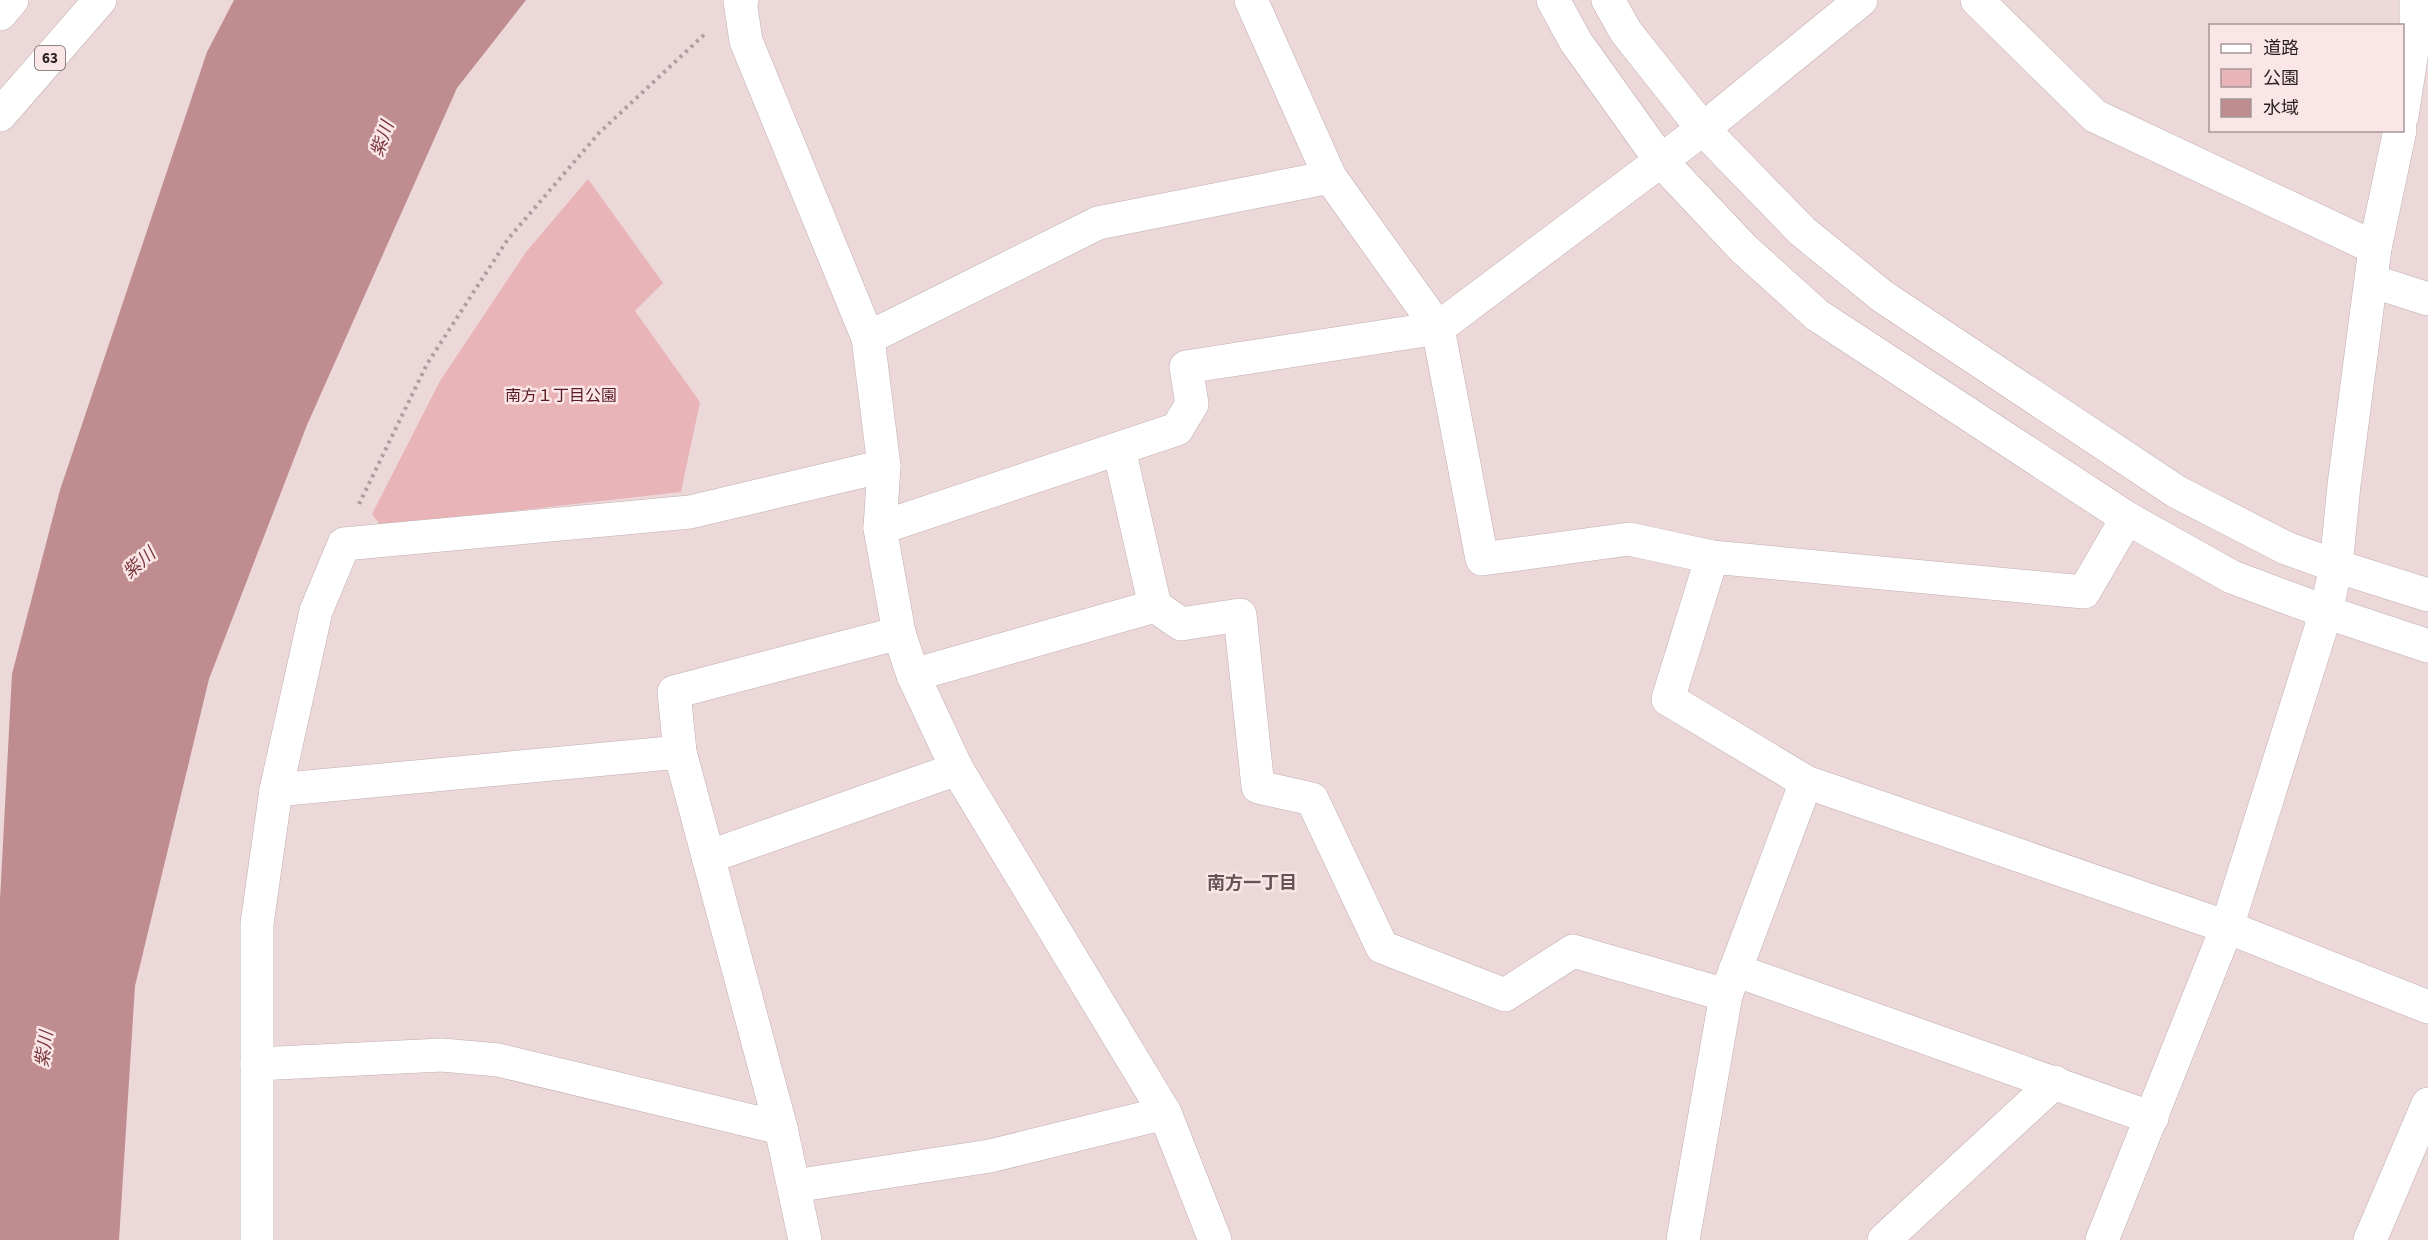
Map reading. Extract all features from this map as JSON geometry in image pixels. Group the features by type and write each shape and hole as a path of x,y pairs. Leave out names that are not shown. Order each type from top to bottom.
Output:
{"street":[{"path":"0,14 12,0"},
{"name":"63","path":"0,115 100,0"},
{"path":"1251,0 1330,177 1438,328 1482,559 1629,539 1712,557 2084,592 2127,519"},
{"path":"1552,0 1576,42 1661,160 1744,249 1817,315 2127,519 2232,577 2428,646"},
{"path":"1608,0 1626,32 1703,129 1802,231 1882,296 2177,492 2286,548 2428,595"},
{"path":"880,528 1177,429 1192,404 1186,366 1438,328 1703,129 1861,0"},
{"path":"1977,0 2095,116 2375,248"},
{"path":"741,1 746,41 868,338 884,466 880,528 899,633 913,675 957,769 1165,1113 1215,1240"},
{"path":"2404,110 2420,16"},
{"path":"2102,1240 2227,927 2326,612 2336,566 2344,485 2375,248 2400,132"},
{"path":"868,338 1098,223 1330,177"},
{"path":"2372,281 2428,299"},
{"path":"1119,449 1155,606 1180,624 1240,615 1258,787 1312,799 1382,947 1505,995 1573,951 1731,982 2055,1082 2152,1118"},
{"path":"257,1240 257,924 276,790 316,611 344,544 690,512 884,466"},
{"path":"1712,557 1668,699 1806,782 2227,927 2428,1007"},
{"path":"913,675 1155,606"},
{"path":"806,1240 781,1128 680,752 674,692 899,633"},
{"path":"276,790 680,752"},
{"path":"708,857 957,769"},
{"path":"1683,1240 1731,982 1806,782"},
{"path":"257,1064 442,1055 498,1060 781,1128"},
{"path":"1884,1240 2055,1082"},
{"path":"2370,1240 2428,1104"},
{"path":"794,1186 990,1156 1165,1113"}],"path":[{"path":"344,544 363,491 427,364 508,239 599,133 741,1"}],"green space":[{"name":"南方１丁目公園","path":"588,179 663,283 635,311 700,402 681,492 381,526 372,514 440,381 526,252"}],"water":[{"name":"紫川","path":"234,0 526,0 457,88 307,425 209,679 135,986 119,1240 0,1240 0,900 12,674 60,490 207,52"}],"district":[{"name":"南方一丁目","path":"1252,883"}]}
